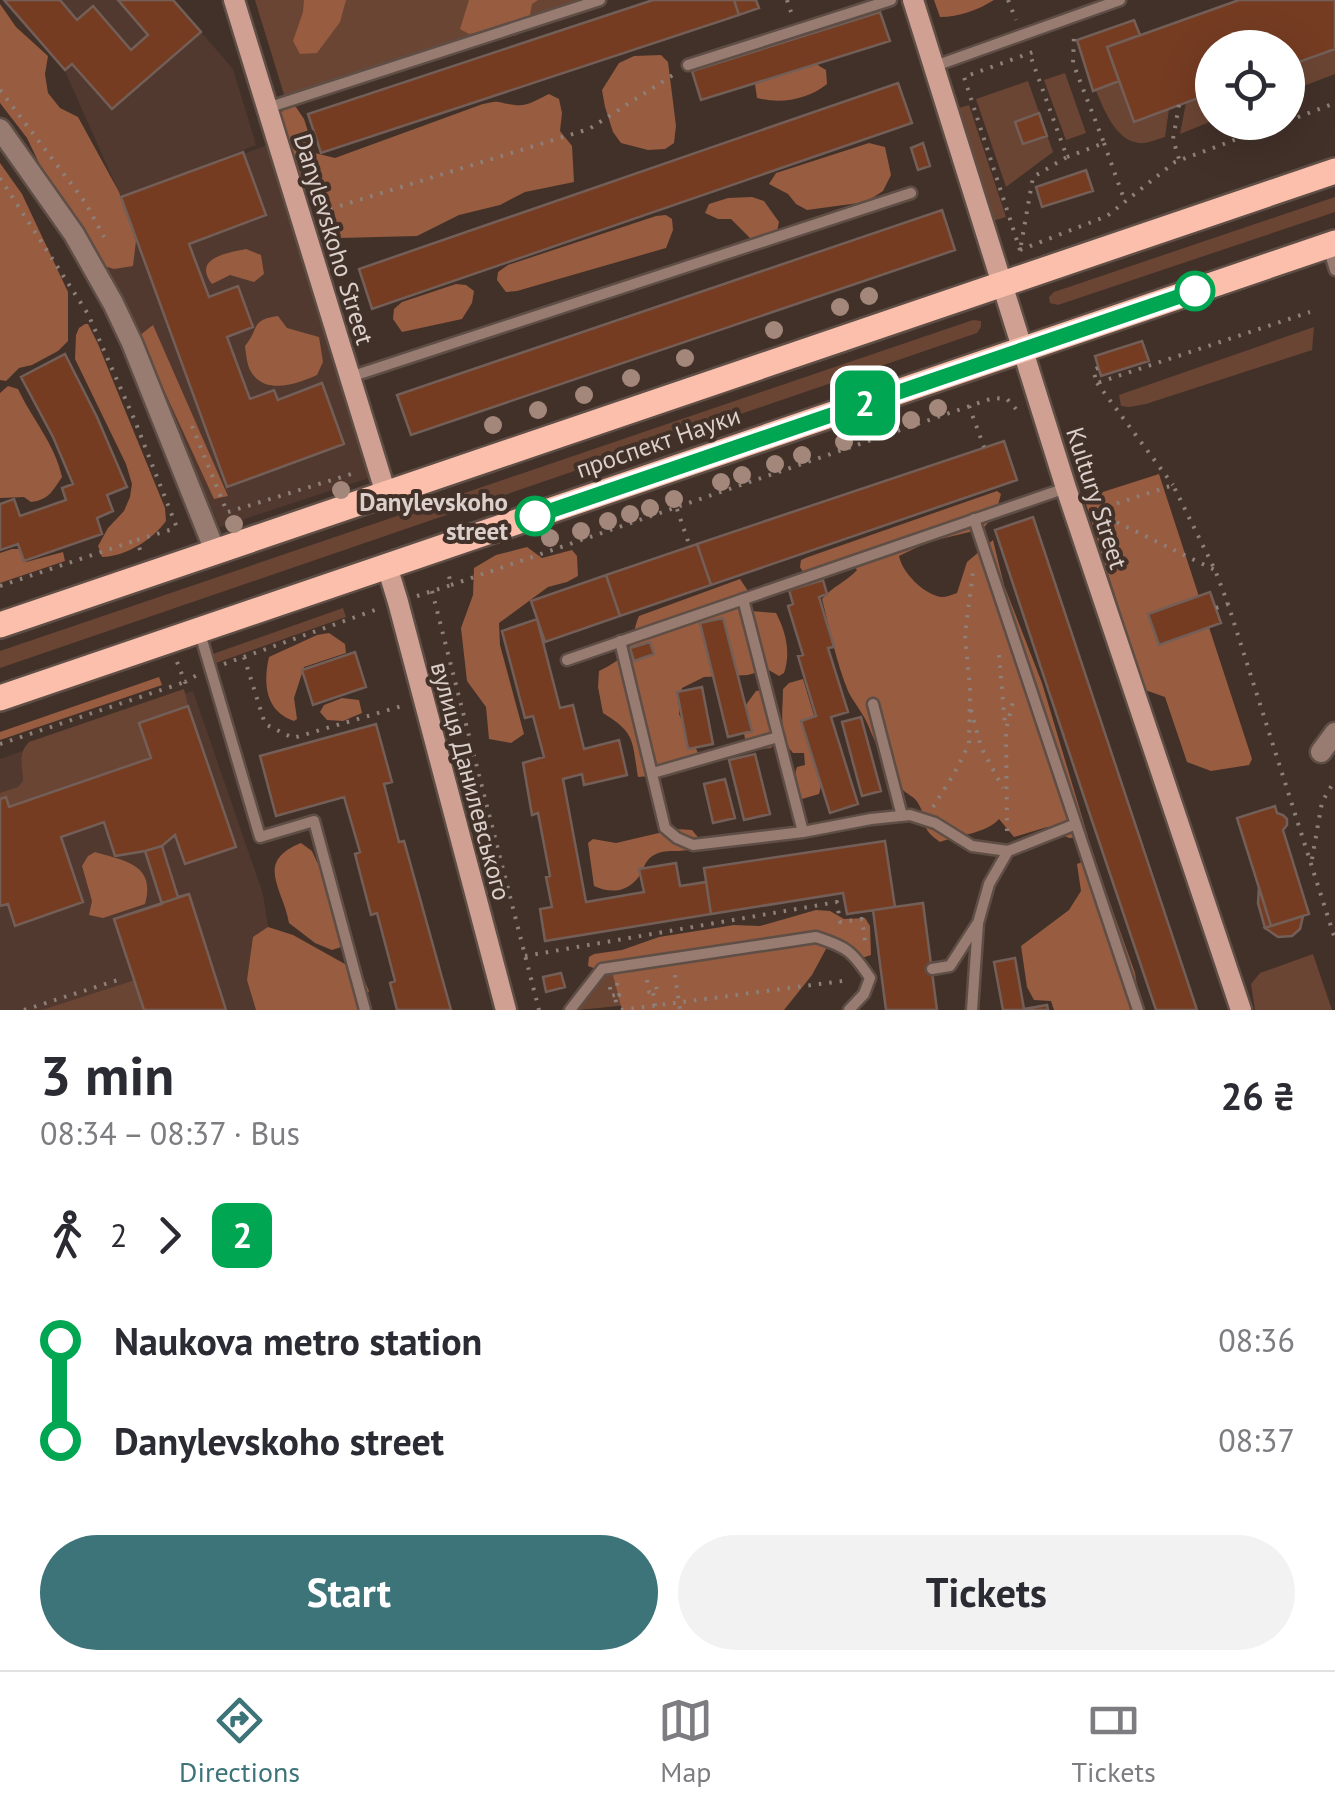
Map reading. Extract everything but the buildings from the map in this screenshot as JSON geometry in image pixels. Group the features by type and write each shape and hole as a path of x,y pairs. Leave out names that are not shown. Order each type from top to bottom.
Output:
{"main road":[{"name":"проспект Науки","path":"0,624 1335,172"},
{"name":"проспект Науки","path":"0,698 1023,350 1333,253"}],"street":[{"name":"Danylevskoho Street","path":"234,0 386,494"},
{"name":"Kultury Street","path":"913,0 1066,488 1242,1010"},
{"path":"0,129 74,234 112,303 215,552"},
{"name":"вулиця Данилевського","path":"386,566 506,1010"},
{"path":"1321,752 1335,734"}],"lane":[{"path":"267,108 600,0"},
{"path":"688,64 890,0"},
{"path":"935,66 1120,0"},
{"path":"350,376 911,193"},
{"path":"566,660 1066,488"},
{"path":"974,519 1138,1010"},
{"path":"744,598 803,832"},
{"path":"199,630 260,837 314,821 365,1010"},
{"path":"620,642 664,828 693,845 910,815 936,823 972,846 1008,851 1076,824"},
{"path":"873,704 902,816"},
{"path":"653,773 778,737"},
{"path":"974,1009 978,924 989,884 1008,851"},
{"path":"932,969 950,966 978,924"},
{"path":"570,1010 602,968 816,937 842,946 876,977 849,1010"}],"path":[{"path":"787,0 790,12 803,8"},
{"path":"1060,41 1074,35 1073,63 1125,202"},
{"path":"1020,250 964,77 1044,47"},
{"path":"1030,53 1068,157"},
{"path":"320,212 589,130 688,64"},
{"path":"1305,115 1335,104"},
{"path":"1179,106 1173,139 1180,160"},
{"path":"1020,250 1107,216 1180,160 1235,140"},
{"path":"1020,250 1034,178 1068,157 1104,143"},
{"path":"0,178 88,314 176,528"},
{"path":"1029,200 1038,196"},
{"path":"1097,382 1310,312"},
{"path":"1098,368 1093,370 1097,382 1173,485 1215,570 1335,939"},
{"path":"408,600 993,398 1007,399 1016,408"},
{"path":"970,406 984,448"},
{"path":"0,586 363,471"},
{"path":"1173,485 1094,510 1215,570"},
{"path":"676,507 690,547"},
{"path":"926,820 969,744 965,634 979,534"},
{"path":"137,540 141,552"},
{"path":"449,576 451,585"},
{"path":"432,591 539,1010"},
{"path":"1216,608 1228,604"},
{"path":"0,744 184,682 209,669 376,610"},
{"path":"1000,648 1008,851"},
{"path":"175,656 184,682"},
{"path":"244,657 266,724 294,738 402,706"},
{"path":"1006,730 1023,665"},
{"path":"970,706 981,747 1005,792"},
{"path":"1311,864 1322,802 1335,780"},
{"path":"615,995 619,1010 630,1010 876,977"},
{"path":"24,1010 121,979"},
{"path":"653,992 654,1006"},
{"path":"679,1002 680,1010"}],"shaded area":[{"path":"4,0 173,0 233,69 256,145 121,197 65,71"},
{"path":"255,0 601,0 286,101"},
{"path":"304,0 346,0 340,22 317,53 300,54 293,41"},
{"path":"469,0 538,0 532,4 517,35 501,38 460,29"},
{"path":"934,0 994,0 968,12 940,17"},
{"path":"0,4 16,27 48,56 48,93 60,108 78,117 119,192 136,241 133,266 114,269 95,263 27,138 0,103"},
{"path":"1335,49 1335,74 1305,85 1305,60"},
{"path":"661,55 668,62 676,126 674,143 665,149 648,150 621,143 613,132 602,90 619,63 634,56"},
{"path":"816,64 826,70 827,84 811,94 775,101 757,98 755,84"},
{"path":"1065,73 1086,133 1066,140 1044,80"},
{"path":"1028,81 1053,152 1006,187 976,99"},
{"path":"1119,81 1134,121 1169,109 1165,137 1139,143 1117,130 1096,91"},
{"path":"549,94 559,99 560,131 572,146 574,182 525,192 500,205 459,215 417,236 339,238 334,211 322,197 300,184 277,115 288,107 296,107 315,153 335,158 480,105 524,105"},
{"path":"1195,100 1195,128 1180,134 1186,103"},
{"path":"969,105 1006,217 989,222 952,110"},
{"path":"869,143 885,147 891,175 883,191 866,202 807,210 769,184 776,173"},
{"path":"270,144 369,478 220,527 80,215"},
{"path":"0,163 22,194 68,292 68,341 58,351 19,368 6,381 0,380"},
{"path":"752,197 764,201 779,222 777,231 751,239 731,219 705,213 709,204"},
{"path":"1335,197 1335,212 1058,305 1050,303 1054,292"},
{"path":"666,215 672,219 673,230 666,248 517,291 506,292 497,280 498,272 508,265"},
{"path":"246,249 261,255 264,274 254,282 230,275 212,284 206,268 209,263"},
{"path":"456,284 474,291 462,319 402,332 393,319 394,309 402,302"},
{"path":"278,316 287,328 319,337 323,362 317,375 281,386 264,383 250,370 245,346 259,323"},
{"path":"973,320 981,321 977,333 0,668 0,651"},
{"path":"85,324 98,344 165,508 166,521 138,546 102,557 98,546 124,511 132,484 75,359 76,335"},
{"path":"153,325 228,496 214,499 139,336"},
{"path":"1314,327 1312,350 1146,404 1121,406 1119,395"},
{"path":"8,386 18,389 59,465 62,477 50,494 37,501 0,498 0,393"},
{"path":"1159,474 1252,759 1249,765 1211,771 1187,762 1165,697 1145,690 1084,498"},
{"path":"997,491 1001,494 995,516 982,529 928,542 899,556 914,581 934,595 945,597 957,593 967,562 993,540 1004,585 1042,683 1088,837 1069,838 1047,827 1014,837 999,819 980,831 940,842 933,836 918,803 901,788 887,765 848,691 837,657 822,599 857,570 854,566 833,576 808,580 800,567 801,560 808,557"},
{"path":"527,547 542,558 572,550 577,556 578,576 548,587 499,623 500,645 524,734 511,743 489,739 486,707 467,681 461,628 473,595 474,568 496,555"},
{"path":"19,549 26,562 63,552 65,561 0,583 0,553"},
{"path":"740,579 748,591 750,611 776,613 780,620 787,650 784,673 779,676 767,669 748,675 704,677 682,688 679,714 700,757 661,775 638,777 631,739 622,726 603,713 599,671 628,650 639,616"},
{"path":"343,608 346,617 216,663 213,654"},
{"path":"329,633 345,644 346,653 304,667 294,698 294,721 277,710 268,695 269,657"},
{"path":"159,677 162,685 0,740 0,732"},
{"path":"803,679 825,770 819,794 802,799 795,775 797,767 805,765 804,753 793,753 788,747 782,714 783,689"},
{"path":"184,689 188,706 151,758 9,807 6,797 0,799 0,793 18,787 23,781 22,756 29,742"},
{"path":"769,689 781,731 771,748 760,749 746,744 740,713 756,691"},
{"path":"193,691 263,894 281,1010 0,1010 0,759"},
{"path":"342,698 359,700 362,713 343,721 327,720 320,712 324,705"},
{"path":"676,829 692,830 701,844 652,856 637,879 622,889 611,891 594,886 588,843 593,839 616,843"},
{"path":"301,843 312,851 339,892 350,944 332,950 315,943 289,923 275,867 287,850"},
{"path":"95,852 127,862 142,872 146,880 145,904 103,918 89,915 92,901 82,866"},
{"path":"1094,858 1135,973 1141,1010 1054,1010 1051,1001 1034,1000 1027,987 1021,946 1069,910 1081,891 1077,864"},
{"path":"816,910 830,911 844,919 865,918 870,926 871,955 862,958 840,947 827,947 812,975 784,1010 622,1010 613,975 588,966 589,957 594,954 622,950 659,937 734,925 760,926"},
{"path":"268,927 293,935 361,973 369,991 359,1010 256,1010 247,980 253,937"},
{"path":"1313,954 1332,1010 1255,1010 1251,984 1260,973"},
{"path":"621,969 628,1005 578,1010 608,973"},
{"path":"135,980 144,1010 42,1010"}],"bus line":[{"name":"2","path":"535,516 1195,291"}],"place":[{"name":"Danylevskoho street","path":"535,516"}]}
